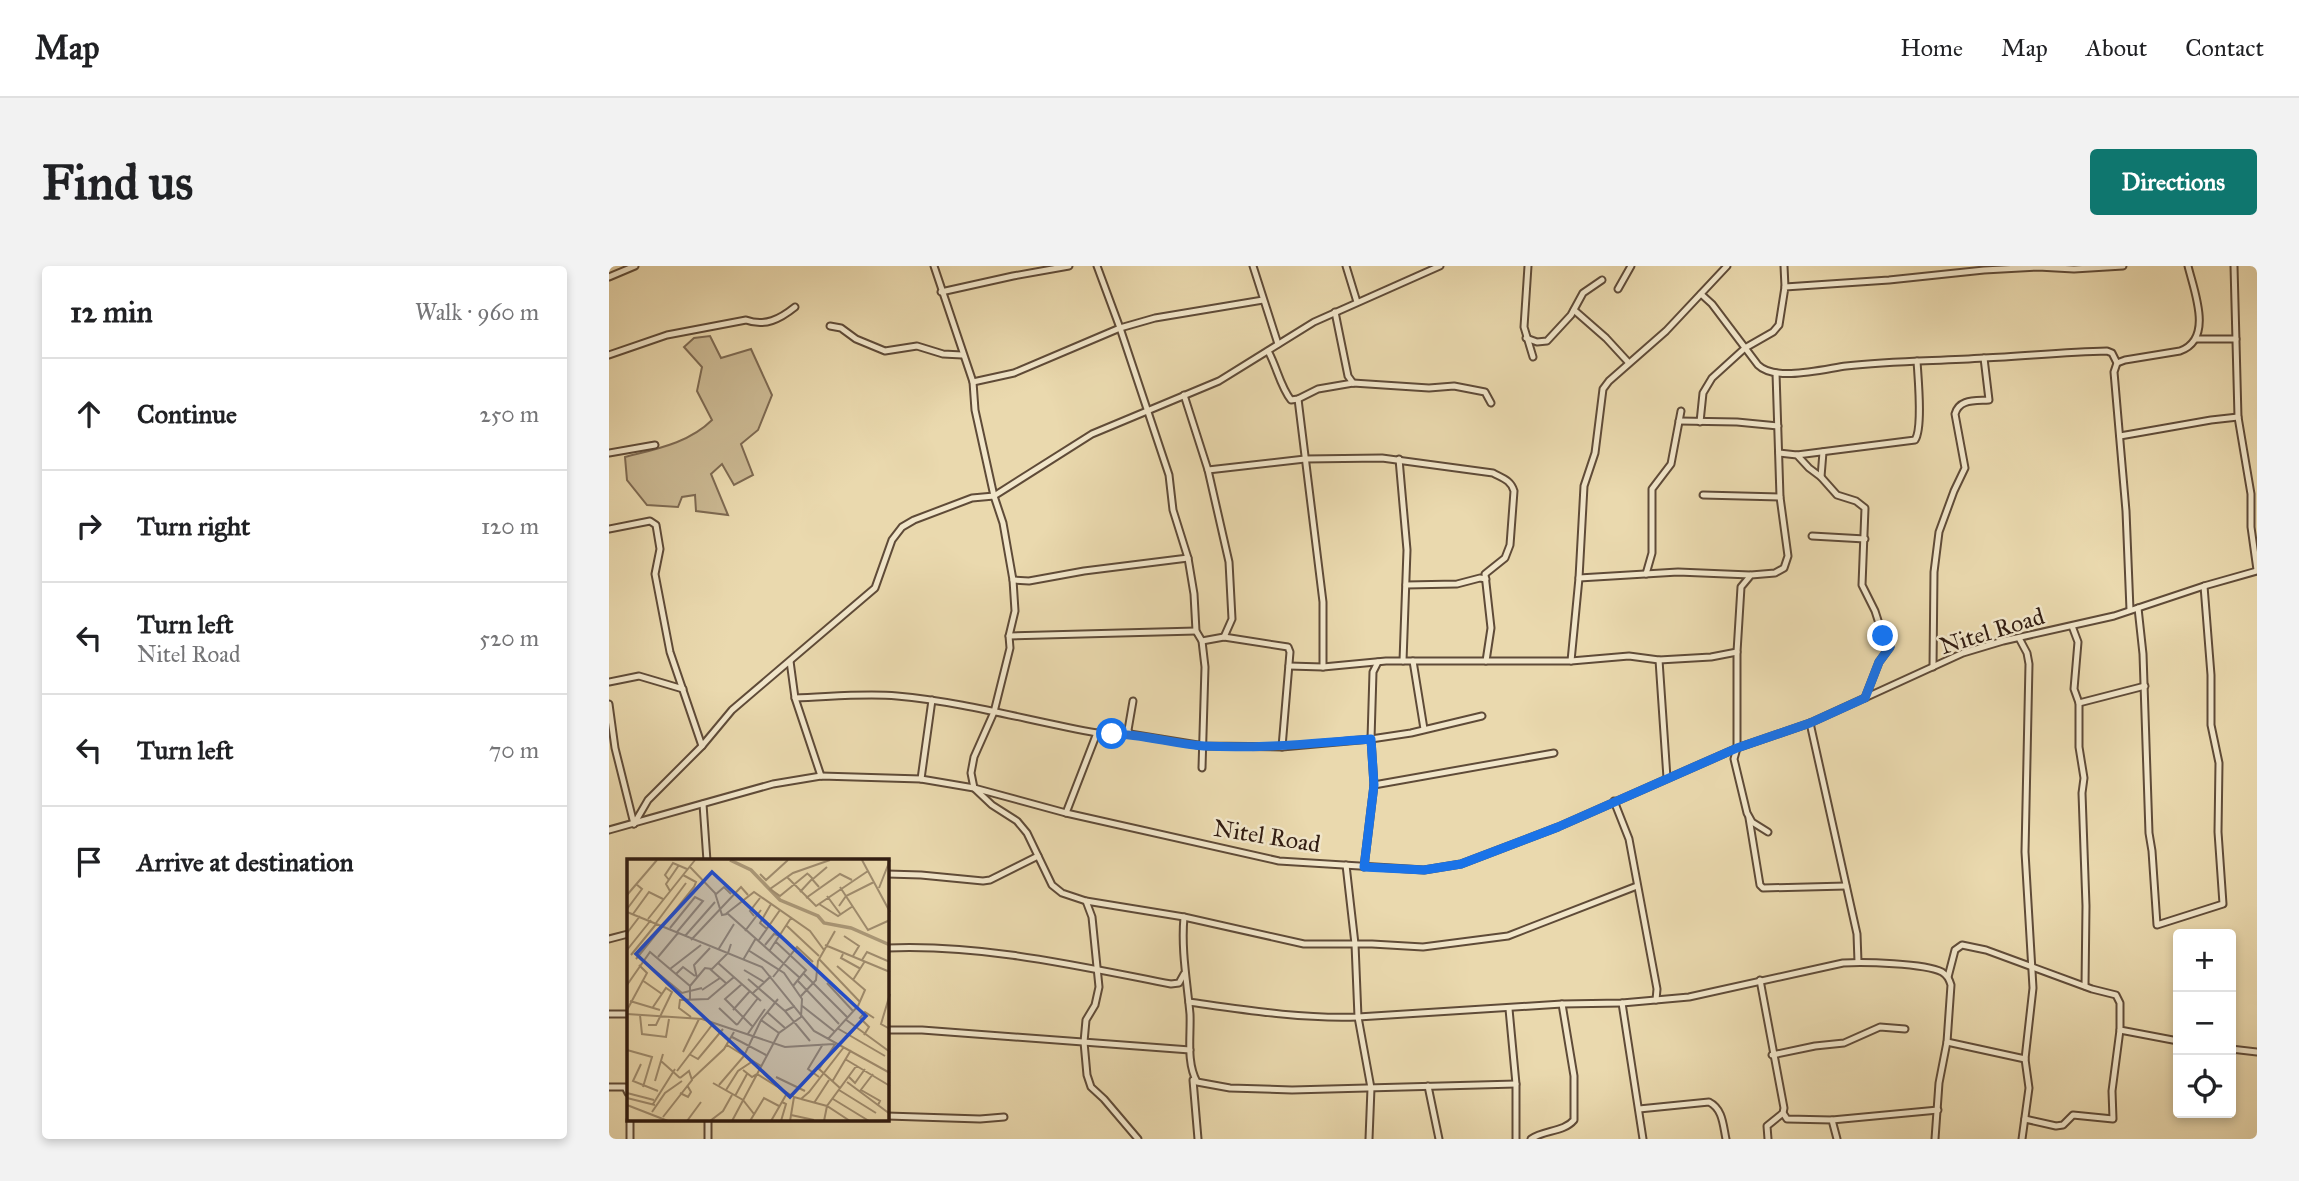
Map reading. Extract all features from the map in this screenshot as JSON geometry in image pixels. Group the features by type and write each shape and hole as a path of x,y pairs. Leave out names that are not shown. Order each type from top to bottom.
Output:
{"street":[{"path":"609,277 635,266"},
{"path":"934,266 973,382 975,410 993,496 1003,523 1013,580 1015,611 1009,636 1010,648 994,712 971,766 974,788 992,805 1017,821 1027,833 1052,885 1062,893 1086,901 1184,917 1304,944 1423,947 1508,936 1637,886"},
{"path":"1011,266 1013,276"},
{"path":"941,292 1069,266"},
{"path":"1097,266 1171,483 1173,510 1188,558 1196,631 1202,641 1205,667 1202,768"},
{"path":"1253,266 1278,344"},
{"path":"1346,266 1357,302"},
{"path":"634,824 647,800 702,746 731,710 874,588 892,540 902,527 972,498 993,496 1092,434 1219,381 1335,312 1440,266"},
{"path":"1528,266 1524,311 1526,338 1533,357"},
{"path":"1618,289 1631,266"},
{"path":"1571,661 1584,486 1595,453 1603,389 1665,331 1727,266"},
{"path":"1700,422 1703,393 1712,378 1745,348 1773,332 1779,325 1785,287 1784,266"},
{"path":"1785,287 1984,270 2123,266"},
{"path":"2117,363 2180,351 2188,348 2196,339 2199,317 2188,266"},
{"path":"2234,266 2238,417 2251,494 2251,527 2257,570"},
{"path":"1526,338 1537,342 1547,341 1574,310 1583,293 1602,280"},
{"path":"1701,294 1761,369 1776,373 1800,373 1878,363 2107,351 2112,353 2117,363 2114,372 2130,610"},
{"path":"973,382 1014,373 1120,328 1155,318 1263,300"},
{"path":"609,355 681,331 746,320 778,320 795,307"},
{"path":"1574,310 1629,363"},
{"path":"1335,312 1348,376 1353,383"},
{"path":"830,326 841,328 856,339 885,351 917,346 943,354 963,355"},
{"path":"2196,339 2236,339"},
{"path":"1268,351 1291,400 1318,390 1353,383 1419,388 1471,388 1485,392 1491,403"},
{"path":"1933,667 1934,572 1939,532 1965,468 1955,415 1962,402 1989,400 1984,358"},
{"path":"1779,453 1797,455 1909,442 1917,438 1917,361"},
{"path":"1579,579 1678,572 1751,575 1776,573 1784,568 1788,556 1780,498 1776,373"},
{"path":"1184,395 1208,470 1224,537 1231,583 1232,619 1224,637"},
{"path":"1298,399 1323,603 1323,667"},
{"path":"1646,574 1653,553 1652,489 1671,464 1681,411"},
{"path":"2120,436 2211,419 2238,417"},
{"path":"1679,421 1778,426"},
{"path":"609,453 655,445"},
{"path":"1821,477 1823,452"},
{"path":"1797,455 1837,495 1856,501 1865,508 1862,585 1890,647 1879,662 1865,698"},
{"path":"1208,470 1305,459 1399,459 1493,473 1507,480 1514,491 1510,545 1505,558 1485,574 1491,628 1486,661"},
{"path":"1399,459 1407,550 1403,661"},
{"path":"1703,495 1780,498"},
{"path":"609,529 650,521 656,524 660,549 655,574 670,652 702,746"},
{"path":"1812,536 1865,539"},
{"path":"1013,580 1029,581 1084,570 1188,558"},
{"name":"Nitel Road","path":"609,830 773,784 821,776 921,779 974,788 1066,813 1279,861 1424,870 1461,864 1558,827 1737,748 1810,723 1963,653 2138,608 2257,570"},
{"path":"1751,575 1741,587 1737,652 1737,748 1734,759 1749,818 1760,885 1763,888 1846,886"},
{"path":"1406,585 1457,584 1486,579"},
{"path":"2138,608 2145,687 2148,833 2152,851 2157,925 2223,904 2218,832 2218,763 2211,725 2211,675 2204,586"},
{"path":"2072,626 2078,642 2074,689 2078,703 2079,747 2084,778 2085,986"},
{"path":"1009,636 1196,631"},
{"path":"1202,641 1224,637 1284,645 1290,652 1282,747"},
{"path":"2019,638 2028,659 2025,852 2032,1013 2025,1059 2029,1088 2022,1139"},
{"path":"1289,666 1323,667 1403,661 1571,661 1629,656 1658,660 1711,657 1737,652"},
{"path":"1658,660 1667,778"},
{"path":"790,661 795,698 821,776"},
{"path":"1413,661 1425,729"},
{"path":"1364,867 1374,785 1371,739 1373,672 1378,662"},
{"path":"609,682 639,676 683,689"},
{"path":"2078,703 2145,687"},
{"path":"795,698 886,695 932,700 1008,713 1039,723 1097,733 1129,734 1204,746 1282,747 1371,739 1482,716"},
{"path":"921,779 932,700"},
{"path":"1129,734 1133,701"},
{"path":"609,704 615,748 634,824"},
{"path":"1810,723 1857,934 1859,962"},
{"path":"1066,813 1097,733"},
{"path":"1374,785 1554,753"},
{"path":"1614,801 1626,827 1657,989 1656,1000"},
{"path":"703,804 707,859"},
{"path":"1749,818 1768,832"},
{"path":"889,874 921,874 983,881 1038,856"},
{"path":"1346,865 1355,944 1358,1017 1371,1087 1369,1139"},
{"path":"1086,901 1092,917 1099,987 1095,1005 1086,1020 1084,1042 1087,1075 1091,1087 1138,1139"},
{"path":"1184,917 1182,943 1189,1002 1190,1050 1198,1139"},
{"path":"609,939 627,934"},
{"path":"1935,1139 1938,1083 1947,1042 1951,985 1948,976 1955,950 1962,945 1986,950 2116,995 2120,1003 2120,1030 2112,1091 2113,1119 2073,1115 2063,1125 2056,1126 2025,1119"},
{"path":"889,948 920,946 993,953 1098,968 1171,984 1179,983 1184,974"},
{"path":"1189,1002 1262,1013 1325,1018 1358,1017 1666,999 1711,993 1760,980 1859,962 1923,967 1948,976"},
{"path":"1760,980 1783,1113 1787,1119 1832,1120 1938,1110"},
{"path":"1657,989 1666,999"},
{"path":"1622,1003 1643,1139"},
{"path":"1531,1139 1567,1126 1574,1119 1574,1076 1562,1004"},
{"path":"1509,1009 1516,1084 1516,1139"},
{"path":"609,1014 627,1014"},
{"path":"1772,1055 1844,1043 1880,1027 1905,1029"},
{"path":"889,1030 1190,1050"},
{"path":"2120,1030 2173,1040"},
{"path":"1947,1042 2025,1059"},
{"path":"2236,1050 2257,1052"},
{"path":"1192,1073 1198,1082 1204,1085 1230,1088 1291,1090 1516,1084"},
{"path":"1428,1086 1439,1139"},
{"path":"609,1087 625,1087 627,1091"},
{"path":"1639,1109 1709,1102 1716,1105 1721,1113 1726,1139"},
{"path":"1768,1139 1767,1126 1783,1113"},
{"path":"889,1116 980,1119 1004,1117"},
{"path":"1832,1120 1837,1139"}],"shaded area":[{"path":"710,336 721,358 751,349 772,395 758,430 741,444 753,475 734,485 722,464 711,474 728,515 696,511 695,495 682,497 678,507 647,505 627,480 625,457 683,440 712,420 697,391 702,367 684,347 694,338"}],"route":[{"path":"1112,734 1129,734 1204,746 1282,747 1371,739 1374,785 1364,867 1424,870 1461,864 1558,827 1737,748 1810,723 1865,698 1879,662 1889,651 1889,644 1883,636"}]}
